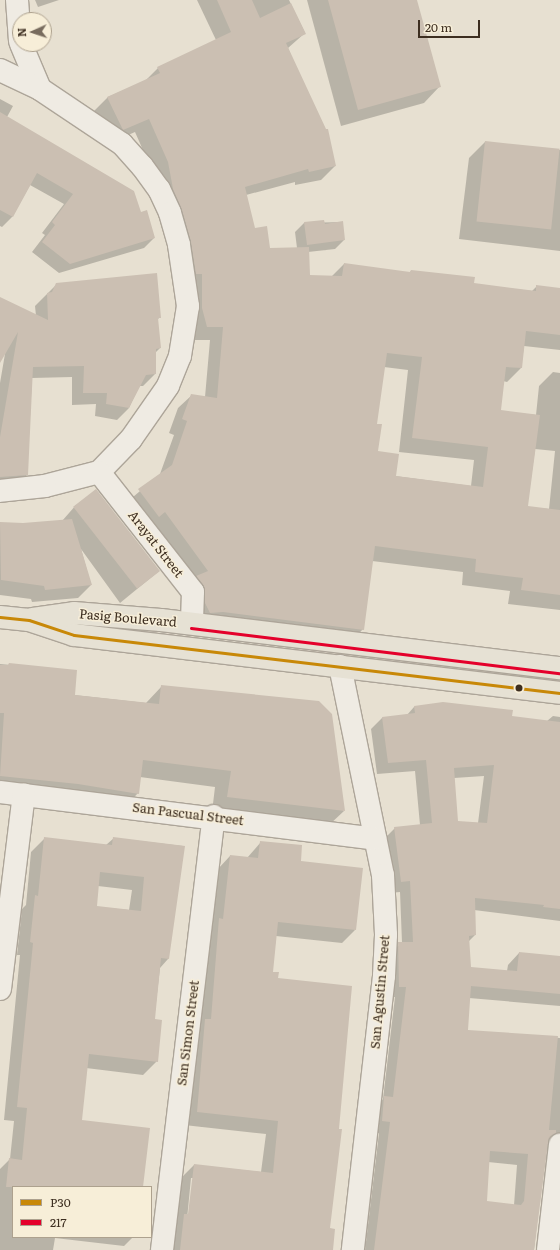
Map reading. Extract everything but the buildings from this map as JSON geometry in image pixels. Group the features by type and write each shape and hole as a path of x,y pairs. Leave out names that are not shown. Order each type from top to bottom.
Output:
{"main road":[{"name":"Pasig Boulevard","path":"29,620 74,613 192,623 560,668"},
{"name":"Pasig Boulevard","path":"0,616 29,620 74,635 560,693"}],"street":[{"path":"0,17 11,0"},
{"path":"17,0 18,12"},
{"path":"24,52 40,89"},
{"path":"0,70 40,89 122,144 142,166 159,189 170,213 179,245 188,306 180,356 168,386 131,439 99,472 45,486 0,491"},
{"name":"Arayat Street","path":"99,472 192,592 192,623"},
{"name":"San Agustin Street","path":"340,666 383,875 386,935 384,976 353,1250"},
{"name":"San Pascual Street","path":"0,792 214,816 375,839"},
{"path":"0,989 24,794"},
{"name":"San Simon Street","path":"162,1250 214,816"},
{"path":"548,1250 560,1145"}],"transit line":[{"name":"P30","path":"0,617 29,620 74,635 560,693"},
{"name":"217","path":"191,628 559,673"}]}
